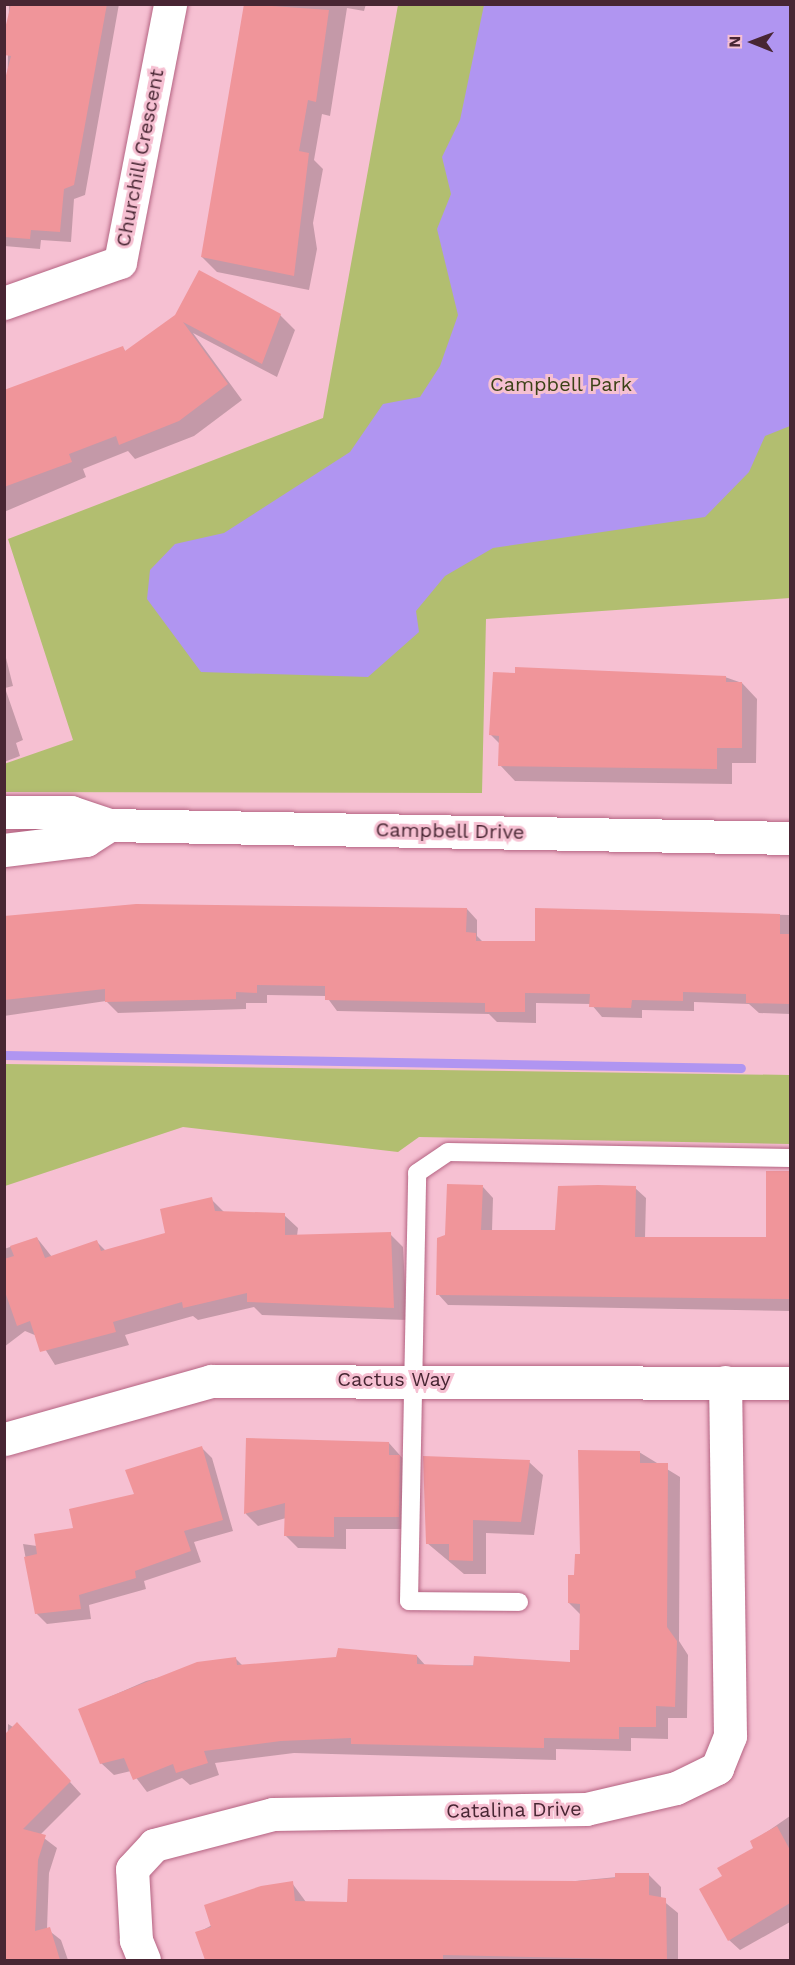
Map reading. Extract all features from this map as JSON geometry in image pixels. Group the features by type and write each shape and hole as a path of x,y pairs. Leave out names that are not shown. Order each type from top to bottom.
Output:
{"street":[{"name":"Churchill Crescent","path":"4,303 120,262 170,4"},
{"name":"Campbell Drive","path":"4,812 71,812 109,825 790,838"},
{"path":"4,850 86,840 109,825"},
{"name":"Cactus Way","path":"5,1439 211,1381 411,1378 790,1383"},
{"name":"Catalina Drive","path":"144,1960 136,1940 132,1869 154,1845 273,1814 586,1809 676,1788 717,1768 730,1737 725,1382"}],"lane":[{"path":"519,1602 410,1601 411,1378 417,1173 448,1152 790,1158"}],"green space":[{"name":"Campbell Park","path":"398,5 790,5 790,598 486,619 482,793 5,792 4,764 73,740 8,539 323,418"},
{"path":"5,1064 790,1075 790,1144 419,1137 398,1152 183,1127 5,1186"}],"shaded area":[{"path":"484,5 790,5 790,426 765,436 749,472 705,517 493,548 445,576 416,611 419,632 368,677 201,672 147,599 150,570 175,544 224,533 350,452 383,404 420,397 440,366 458,315 437,229 451,194 442,157 460,120"}],"building":[{"path":"11,4 107,4 74,185 64,189 60,232 31,230 30,239 4,237 4,83 11,56 4,55 4,33"},
{"path":"244,4 329,10 316,102 308,100 299,151 309,153 294,276 201,257"},
{"path":"199,270 281,314 262,364 183,322 228,384 179,421 119,445 116,436 69,454 72,462 4,487 4,390 123,346 125,351 175,315"},
{"path":"515,667 726,676 726,682 742,682 742,748 717,748 717,769 498,766 499,736 489,735 493,672 515,673"},
{"path":"136,904 467,908 466,932 476,933 476,941 535,941 535,908 780,914 780,934 790,934 790,1004 746,1003 746,994 683,992 683,1001 632,1000 631,1008 589,1007 590,994 525,993 525,1012 485,1012 485,1003 325,1000 325,986 257,985 257,993 236,992 236,999 105,1002 105,989 4,1000 4,916"},
{"path":"766,1171 790,1171 790,1299 436,1295 437,1238 445,1235 447,1184 483,1185 481,1230 555,1230 558,1186 598,1185 636,1186 635,1237 766,1237"},
{"path":"212,1197 215,1211 285,1213 285,1235 391,1232 394,1308 247,1302 247,1293 183,1308 182,1302 113,1322 116,1332 40,1352 30,1321 17,1326 4,1289 4,1259 14,1256 10,1246 37,1237 45,1258 97,1240 101,1251 165,1233 160,1209"},
{"path":"246,1438 389,1442 389,1455 400,1455 399,1517 334,1517 334,1537 284,1536 285,1503 244,1514"},
{"path":"202,1446 223,1520 184,1531 191,1551 135,1571 136,1578 79,1595 81,1609 35,1614 24,1557 37,1554 34,1534 73,1528 69,1509 134,1494 125,1470"},
{"path":"578,1450 640,1451 640,1463 668,1463 667,1627 677,1641 675,1707 656,1706 656,1727 619,1727 619,1739 544,1738 544,1748 351,1744 351,1738 281,1741 204,1751 208,1763 176,1773 173,1764 133,1780 124,1758 100,1764 78,1709 197,1662 236,1657 237,1665 336,1657 338,1648 417,1655 417,1664 473,1666 474,1656 570,1662 570,1650 579,1650 580,1604 568,1603 568,1575 574,1575 575,1554 580,1554"},
{"path":"423,1456 530,1460 521,1522 473,1520 473,1561 449,1560 449,1544 426,1544"},
{"path":"17,1722 71,1781 23,1829 46,1835 38,1860 35,1931 50,1927 60,1960 4,1960 4,1735"},
{"path":"777,1826 790,1850 790,1903 728,1941 699,1889 722,1876 717,1868 753,1848 750,1841"},
{"path":"615,1873 649,1873 649,1895 666,1898 667,1960 443,1955 443,1960 205,1960 195,1932 211,1927 204,1905 261,1886 293,1881 295,1901 347,1902 348,1879 577,1881 615,1878"}],"waterway":[{"path":"4,1055 741,1068"}]}
